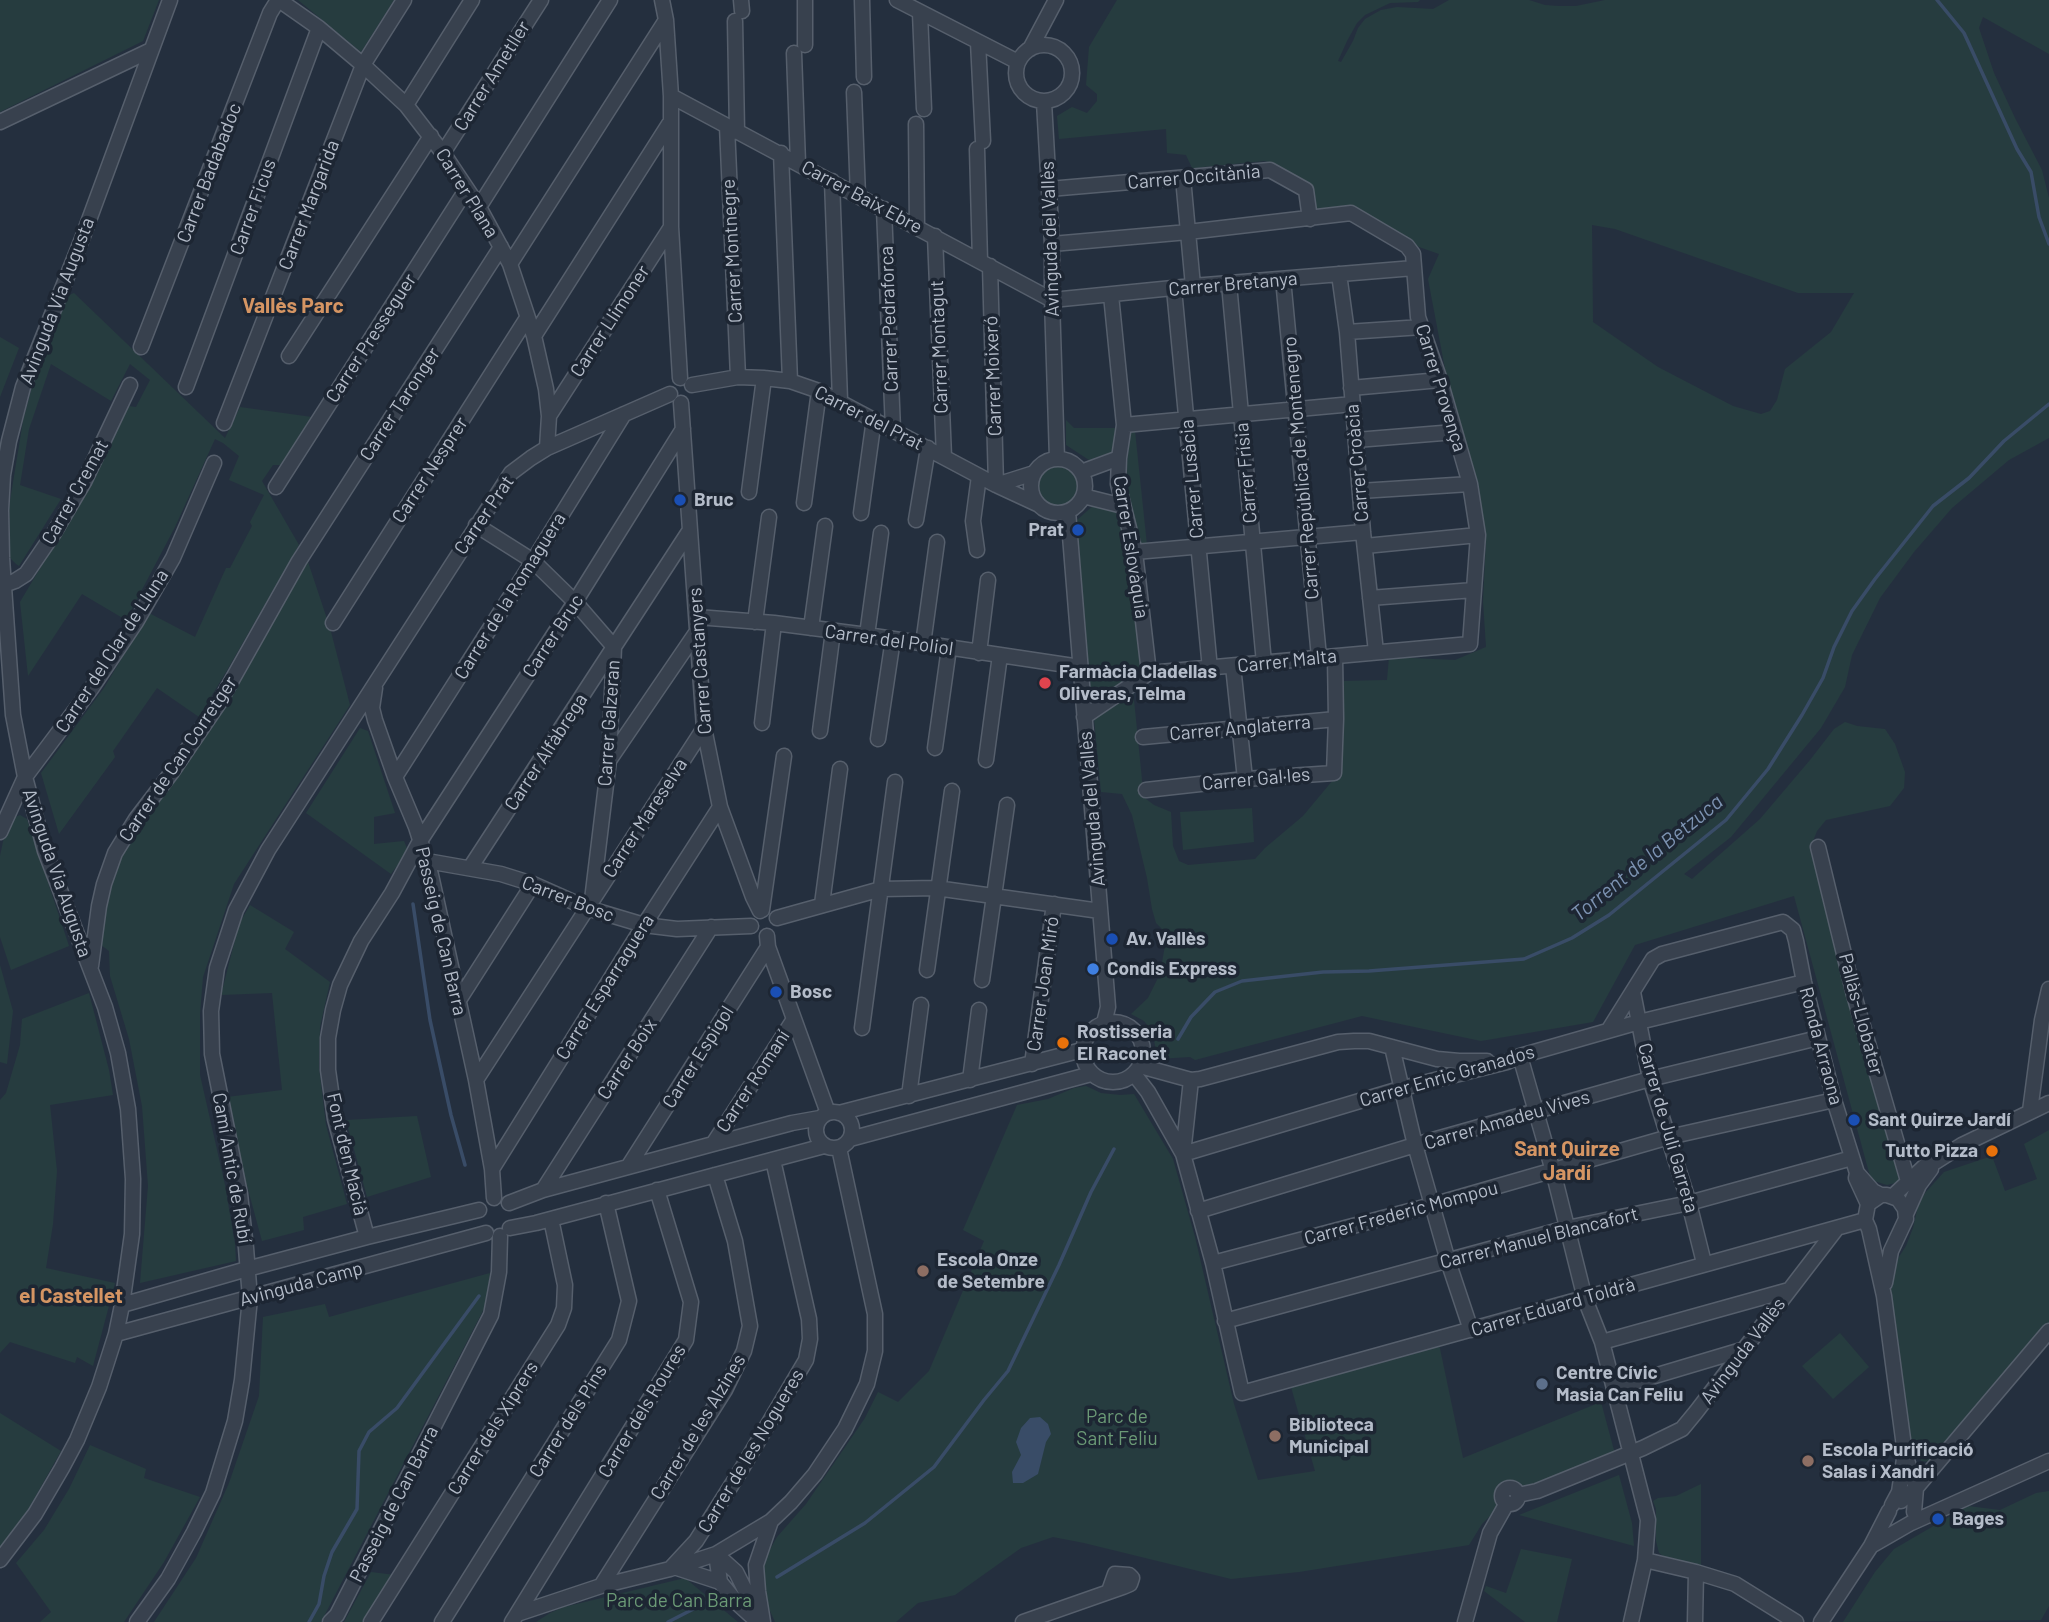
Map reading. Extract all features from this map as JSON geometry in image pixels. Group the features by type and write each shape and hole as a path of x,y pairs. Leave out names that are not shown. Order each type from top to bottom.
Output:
{"street":[{"name":"Carrer Plana","path":"278,0 319,28 406,105 431,136 479,207 510,264 534,336 547,389 547,448"},
{"name":"Carrer Badabadoc","path":"141,346 270,13 278,0"},
{"name":"Carrer Margarida","path":"224,423 363,65 404,0"},
{"path":"406,105 472,0"},
{"name":"Carrer Ametller","path":"443,153 541,0"},
{"path":"479,207 610,0"},
{"path":"662,0 666,20 671,96 671,227 686,382 694,393 689,400 676,398 671,385 686,382"},
{"path":"798,163 799,49 805,0"},
{"path":"862,0 864,77"},
{"path":"898,0 1018,62"},
{"path":"1030,49 1050,46 1064,52 1072,66 1073,76 1069,88 1058,99 1044,102 1024,94 1018,84 1016,71 1018,62 1030,49 1056,0"},
{"name":"Avinguda Via Augusta","path":"0,1560 35,1514 77,1440 99,1387 122,1305 132,1234 133,1179 131,1132 118,1053 105,1007 45,852 25,777 13,715 4,585 2,499 9,441 32,360 82,239 167,6"},
{"name":"Carrer Montnegre","path":"738,377 732,129 740,11"},
{"path":"920,13 924,110"},
{"path":"510,264 666,20"},
{"name":"Carrer Ficus","path":"187,387 319,28"},
{"name":"Carrer Moixeró","path":"978,42 980,145 996,485"},
{"path":"0,122 151,50"},
{"path":"854,92 858,196"},
{"name":"Carrer Baix Ebre","path":"671,96 1052,300"},
{"name":"Avinguda del Vallès","path":"1044,102 1052,244 1057,459"},
{"path":"534,336 670,122"},
{"path":"916,124 917,227"},
{"name":"Carrer Ametller","path":"289,356 431,136"},
{"path":"781,153 790,381"},
{"name":"Carrer Occitània","path":"1049,189 1270,170 1306,190 1310,219"},
{"path":"1182,178 1193,286"},
{"path":"832,181 840,400"},
{"name":"Carrer Presseguer","path":"276,487 466,190"},
{"name":"Carrer Pedraforca","path":"884,209 893,430"},
{"name":"Carrer Provença","path":"1052,244 1351,214 1407,247 1413,254 1418,317 1440,380 1470,484 1478,535 1470,644"},
{"name":"Carrer Llimoner","path":"549,416 671,227"},
{"name":"Carrer Montagut","path":"935,236 944,457"},
{"name":"Carrer Taronger","path":"299,561 500,247"},
{"name":"Carrer Bretanya","path":"1052,300 1414,268"},
{"name":"Carrer Croàcia","path":"1339,274 1347,332 1376,652"},
{"name":"Carrer República de Montenegro","path":"1283,279 1319,657"},
{"name":"Carrer Frísia","path":"1229,284 1264,663"},
{"name":"Carrer Lusàcia","path":"1174,289 1210,668"},
{"name":"Carrer Eslovàquia","path":"1111,295 1124,425 1118,484 1135,552 1149,673"},
{"name":"Carrer Nesprer","path":"332,623 527,318"},
{"path":"1347,332 1422,327"},
{"name":"Carrer del Prat","path":"686,382 738,377 790,381 840,400 996,485 1037,503"},
{"path":"749,492 764,378"},
{"path":"1351,387 1440,380"},
{"name":"Carrer Cremat","path":"4,585 15,582 26,574 54,533 84,482 130,385"},
{"path":"804,503 819,391"},
{"name":"Carrer Prat","path":"383,671 511,473 547,448 624,414 676,398"},
{"name":"Carrer Castanyers","path":"676,398 683,429 704,727 720,807 753,897 761,911"},
{"path":"1124,425 1353,404"},
{"name":"Carrer de la Romaguera","path":"395,777 624,414"},
{"path":"861,513 874,419"},
{"name":"Carrer Bruc","path":"420,841 683,429"},
{"path":"1356,440 1455,432"},
{"path":"916,520 928,448"},
{"path":"1081,472 1119,458"},
{"path":"1065,460 1074,464 1081,472 1085,487 1083,496 1072,509 1055,513 1046,511 1037,503 1031,491 1031,482 1034,473 1045,462 1065,460"},
{"name":"Carrer del Clar de Lluna","path":"0,832 25,777 136,622 173,558 214,463"},
{"path":"996,485 1034,473"},
{"path":"977,550 973,521 979,475"},
{"path":"1360,491 1470,484"},
{"path":"1083,496 1123,506"},
{"name":"Avinguda del Vallès","path":"1068,511 1108,1007 1104,1023"},
{"path":"754,622 769,517"},
{"name":"Carrer Galzeran","path":"475,1080 589,904 609,760 614,647 575,602 533,561 476,525"},
{"path":"811,628 825,526"},
{"name":"Carrer Alfàbrega","path":"470,869 690,530"},
{"path":"867,635 881,533"},
{"path":"1135,552 1307,537 1364,539 1478,535"},
{"path":"923,644 937,541"},
{"name":"Carrer de Can Corretger","path":"91,970 99,906 115,853 136,819 219,703 299,561"},
{"path":"979,653 988,580"},
{"path":"1370,598 1474,590"},
{"path":"609,760 697,623"},
{"name":"Carrer del Poliol","path":"697,623 774,623 1080,667"},
{"path":"762,723 774,623"},
{"path":"820,731 833,631"},
{"path":"878,739 893,639"},
{"name":"Carrer Malta","path":"1084,717 1149,673 1470,644"},
{"path":"935,748 949,648"},
{"path":"986,760 1000,655"},
{"name":"Carrer Gal·les","path":"1146,790 1334,773 1335,657"},
{"path":"1233,666 1245,779"},
{"name":"Camí Antic de Rubí","path":"137,1622 168,1579 213,1493 235,1421 246,1342 250,1298 240,1194 212,1054 212,992 227,935 249,884 383,671"},
{"name":"Passeig de Can Barra","path":"383,671 374,689 372,708 427,861 475,1080 492,1168 494,1198"},
{"path":"349,725 362,719 379,730"},
{"name":"Carrer Anglaterra","path":"1143,737 1336,719"},
{"name":"Carrer Mareselva","path":"589,904 704,727"},
{"path":"761,911 784,756"},
{"path":"822,904 840,769"},
{"path":"862,1028 895,782"},
{"path":"927,970 951,791"},
{"path":"982,980 1007,805"},
{"name":"Carrer Esparraguera","path":"492,1168 720,807"},
{"name":"Font d'en Macià","path":"367,1237 335,1119 328,1070 328,1038 340,985 361,941 392,893 420,841"},
{"name":"Pallàs-Llobater","path":"1818,847 1854,995 1908,1181"},
{"name":"Carrer Bosc","path":"427,861 501,874 644,926 677,929 751,926"},
{"path":"459,1000 533,884"},
{"path":"777,918 881,889 939,888 1100,911"},
{"name":"Carrer Joan Miró","path":"1032,1064 1054,904"},
{"path":"767,941 777,926 777,918 769,910 761,911 752,919 751,926 767,941 829,1115"},
{"name":"Ronda Arraona","path":"1633,992 1648,965 1662,954 1783,922 1793,930 1834,1100 1857,1173 1870,1188 1902,1203 1906,1214"},
{"name":"Carrer Boix","path":"543,1190 711,927"},
{"name":"Carrer Espigol","path":"628,1167 767,941"},
{"name":"Carrer Enric Granados","path":"1184,1154 1403,1088 1507,1062 1639,1022 1804,982"},
{"path":"2030,1111 2042,1020 2049,989"},
{"path":"1608,1031 1633,992"},
{"name":"Carrer de Juli Garreta","path":"1633,992 1650,1079 1689,1203 1704,1263"},
{"path":"909,1096 921,1004"},
{"path":"970,1080 979,1010"},
{"name":"Carrer Romaní","path":"713,1144 794,1019"},
{"path":"1104,1023 1124,1024 1139,1037 1142,1046 1137,1070 1122,1081 1114,1083 1105,1082 1091,1074 1086,1067 1082,1050 1093,1029 1104,1023"},
{"name":"Carrer Amadeu Vives","path":"1198,1211 1650,1079 1818,1038"},
{"path":"1137,1070 1191,1080 1215,1076 1338,1042 1369,1041 1417,1055 1460,1061 1520,1056 1553,1171 1585,1299 1602,1342 1648,1520 1646,1560 1630,1622"},
{"path":"1392,1047 1415,1146 1471,1330"},
{"path":"509,1203 543,1190 713,1144 1082,1050"},
{"path":"1137,1070 1184,1154 1226,1321"},
{"name":"Avinguda Camp","path":"116,1334 838,1144 1091,1074"},
{"path":"1184,1154 1191,1080"},
{"name":"Carrer Frederic Mompou","path":"1213,1264 1669,1137 1834,1100"},
{"path":"1871,1546 1910,1520 1916,1489 1905,1454 1884,1296 1867,1225 1868,1204 1876,1197 1887,1196 1927,1164 1932,1164 1962,1145 2049,1104"},
{"path":"829,1115 846,1116 852,1125 852,1132 838,1144 819,1141 816,1132 829,1115"},
{"path":"514,1618 601,1586 716,1554 771,1521 815,1474 845,1429 867,1384 876,1351 875,1314 838,1144"},
{"name":"Carrer Manuel Blancafort","path":"1226,1321 1567,1228 1689,1203 1852,1158"},
{"name":"Carrer de les Nogueres","path":"673,1567 696,1541 806,1360 810,1339 809,1319 773,1160"},
{"path":"1884,1296 1888,1260 1905,1224 1914,1194 1932,1164"},
{"name":"Ronda Arraona","path":"1857,1173 1856,1178 1868,1204"},
{"name":"Carrer de les Alzines","path":"601,1586 725,1390 744,1351 750,1326 735,1241 715,1175"},
{"name":"Carrer dels Roures","path":"514,1618 686,1340 691,1302 657,1190"},
{"path":"499,1197 509,1203 512,1211 499,1232 482,1228 479,1210 488,1199 499,1197"},
{"name":"Carrer dels Pins","path":"442,1622 619,1340 629,1301 606,1203"},
{"name":"Avinguda Camp","path":"122,1305 367,1237 479,1210"},
{"name":"Carrer dels Xiprers","path":"371,1622 558,1325 564,1308 565,1285 551,1219"},
{"path":"1867,1225 1876,1235 1885,1237 1899,1232"},
{"name":"Carrer Eduard Toldrà","path":"1226,1321 1242,1393 1585,1299 1704,1263 1838,1228 1867,1225"},
{"name":"Avinguda Vallès","path":"1465,1622 1490,1533 1512,1499 1537,1491 1682,1429 1838,1228"},
{"name":"Passeig de Can Barra","path":"335,1620 491,1315 499,1272 499,1232"},
{"path":"1602,1342 1790,1290"},
{"path":"2045,1335 2049,1353"},
{"path":"1821,1622 1894,1506 1916,1489 2045,1335"},
{"path":"1614,1388 1745,1349"},
{"path":"1905,1454 1917,1465 1927,1466 1938,1462"},
{"path":"1905,1454 1891,1522 1897,1526 2049,1461"},
{"path":"1894,1506 1908,1503 1910,1520"},
{"path":"760,1622 756,1566 771,1521"},
{"path":"716,1554 720,1582 738,1604 760,1622"},
{"path":"716,1554 736,1572 760,1622"},
{"path":"1646,1560 1735,1584 1796,1622"},
{"path":"673,1567 720,1582"},
{"path":"1695,1622 1696,1572"},
{"path":"1023,1622 1109,1591"}],"green space":[{"path":"0,0 159,0 143,41 0,112"},
{"path":"298,0 394,0 361,52"},
{"path":"1117,0 1420,0 1390,3 1365,15 1347,41 1338,61 1341,62 1365,19 1381,10 1397,7 1433,9 1449,0 1529,0 1545,5 1576,6 1605,0 2049,0 2049,54 1983,17 1979,28 1994,73 2042,170 2049,198 2049,438 2009,460 1952,508 1914,552 1880,598 1852,655 1845,687 1821,728 1731,837 1684,874 1692,879 1760,819 1834,729 1845,722 1885,729 1895,744 1905,772 1904,788 1890,806 1826,820 1817,831 1811,846 1903,1174 1899,1182 1887,1185 1871,1180 1794,896 1635,945 1593,1022 1481,1041 1362,1016 1195,1060 1190,1057 1158,1059 1152,1031 1144,1021 1131,1014 1148,998 1160,974 1167,934 1156,923 1132,815 1122,794 1101,792 1094,719 1133,690 1143,790 1146,799 1171,812 1173,846 1179,861 1188,865 1255,859 1303,816 1338,774 1341,681 1387,680 1389,657 1455,660 1486,647 1483,601 1486,539 1467,450 1446,374 1428,279 1439,254 1419,247 1355,209 1313,213 1311,185 1265,161 1193,170 1186,155 1167,153 1166,129 1059,139 1057,116 1072,107 1087,113 1097,101 1097,94 1086,85 1089,47","holes":["1592,225 1615,229 1798,293 1854,293 1831,332 1785,369 1777,400 1770,411 1761,414 1733,406 1658,367 1593,322"]},
{"path":"74,293 225,438 240,407 312,417 281,465 273,465 262,481 299,545 199,717 157,688 113,751 115,757 59,834 41,773 104,688 149,613 195,637 226,568 230,568 252,526 250,522 264,495 229,480 239,456 215,439 175,527 126,620 82,594 28,676 20,602 93,479 128,406 136,407 150,380 130,364 111,401 51,364 29,429 20,485 61,499 19,566 16,564 10,558 9,507 23,421 36,371 69,295"},
{"path":"0,337 19,348 0,397"},
{"path":"1066,420 1074,428 1116,428 1112,452 1089,460 1066,445"},
{"path":"1135,431 1147,545 1139,545 1125,483 1130,432"},
{"path":"1058,464 1074,471 1081,487 1074,503 1058,510 1042,503 1035,487 1042,471"},
{"path":"1095,504 1118,510 1130,556 1142,671 1090,704 1077,520"},
{"path":"308,562 330,628 350,705 234,884 203,977 200,1075 225,1185 236,1261 140,1283 148,1186 142,1106 129,1039 110,976 109,951 101,945 106,904 117,866 127,847 231,694"},
{"path":"360,728 368,731 395,813 374,817 374,844 404,841 408,851 391,874 306,813"},
{"path":"1252,808 1254,842 1183,850 1180,812"},
{"path":"20,815 27,819 69,946 11,970 0,937 0,856 4,837 13,818"},
{"path":"250,905 294,932 285,949 330,982 320,1027 319,1067 326,1125 347,1204 303,1217 304,1230 262,1241 227,1097 282,1090 272,993 221,995 239,924"},
{"path":"0,965 13,1011 7,1064 0,1062"},
{"path":"89,993 113,1095 50,1105 57,1171 46,1268 115,1283 93,1366 77,1357 75,1363 10,1342 0,1353 0,1100 6,1093 20,1045 22,1019"},
{"name":"Parc de Sant Feliu","path":"1086,1086 1101,1093 1134,1094 1173,1159 1195,1237 1234,1404 1258,1480 1315,1471 1291,1387 1439,1344 1463,1458 1601,1402 1615,1454 1521,1491 1500,1506 1482,1524 1469,1545 1299,1572 1231,1579 1053,1537 1021,1548 955,1595 918,1603 896,1622 775,1622 766,1602 762,1570 768,1553 777,1537 806,1504 865,1418 878,1392 898,1402 929,1371 984,1241 963,1230 1017,1105 1048,1099"},
{"path":"417,1116 431,1177 367,1197 346,1120"},
{"path":"2049,1130 2049,1326 1938,1453 1929,1462 1921,1461 1915,1454 1910,1438 1890,1288 1893,1266 1906,1246 1918,1206 1925,1193 1944,1172 1992,1156 2005,1191 2037,1179 2024,1144"},
{"path":"490,1273 486,1305 321,1622 154,1622 196,1558 229,1483 259,1396 263,1317 325,1304 329,1317"},
{"path":"1840,1333 1869,1367 1833,1399 1802,1366"},
{"path":"0,1413 61,1451 29,1508 0,1548"},
{"path":"90,1445 146,1469 144,1478 200,1497 164,1562 124,1622 40,1622 51,1612 16,1563 44,1530 69,1489"},
{"path":"1619,1475 1632,1523 1634,1546 1519,1515"},
{"path":"1701,1484 1701,1567 1667,1559 1659,1553 1653,1501 1676,1496"},
{"path":"2049,1491 2049,1606 2041,1620 1843,1622 1875,1572 1894,1549 1968,1506 2000,1510 2036,1493"},
{"path":"1521,1549 1572,1559 1557,1622 1525,1622 1484,1591 1486,1586 1506,1593"},
{"path":"371,1572 395,1575 367,1622 344,1622"},
{"name":"Parc de Can Barra","path":"685,1578 738,1622 536,1622 564,1607"}],"water":[{"path":"1040,1417 1048,1424 1051,1434 1046,1442 1038,1474 1023,1483 1013,1483 1012,1472 1021,1455 1016,1442 1021,1428 1030,1418"}],"waterway":[{"path":"1937,0 1964,33 2017,149 2031,172 2039,217 2049,244"},
{"name":"Torrent de la Betzuca","path":"1178,1039 1191,1017 1215,992 1242,981 1323,972 1524,959 1572,938 1609,915 1726,820 1768,769 1802,715 1823,678 1834,647 1852,611 1875,579 1933,506 1969,478 2004,441 2049,404"},
{"path":"413,904 430,1020 465,1165"},
{"name":"Torrent de la Betzuca","path":"777,1577 865,1523 934,1467 1008,1371 1091,1192 1114,1149"},
{"path":"309,1622 319,1604 332,1552 357,1509 359,1451 369,1432 397,1408 479,1296"},
{"name":"Torrent de la Betzuca","path":"668,1622 707,1602"}],"place":[{"name":"Bruc","path":"680,500"},
{"name":"Prat","path":"1078,530"},
{"name":"Farmàcia Cladellas Oliveras, Telma","path":"1045,683"},
{"name":"Av. Vallès","path":"1112,939"},
{"name":"Condis Express","path":"1093,969"},
{"name":"Bosc","path":"776,992"},
{"name":"Rostisseria El Raconet","path":"1063,1043"},
{"name":"Sant Quirze Jardí","path":"1854,1120"},
{"name":"Tutto Pizza","path":"1992,1151"},
{"name":"Escola Onze de Setembre","path":"923,1271"},
{"name":"Centre Cívic Masia Can Feliu","path":"1542,1384"},
{"name":"Biblioteca Municipal","path":"1275,1436"},
{"name":"Escola Purificació Salas i Xandri","path":"1808,1461"},
{"name":"Bages","path":"1938,1519"}],"district":[{"name":"Vallès Parc","path":"293,306"},
{"name":"Sant Quirze Jardí","path":"1567,1161"},
{"name":"el Castellet","path":"71,1296"}]}
